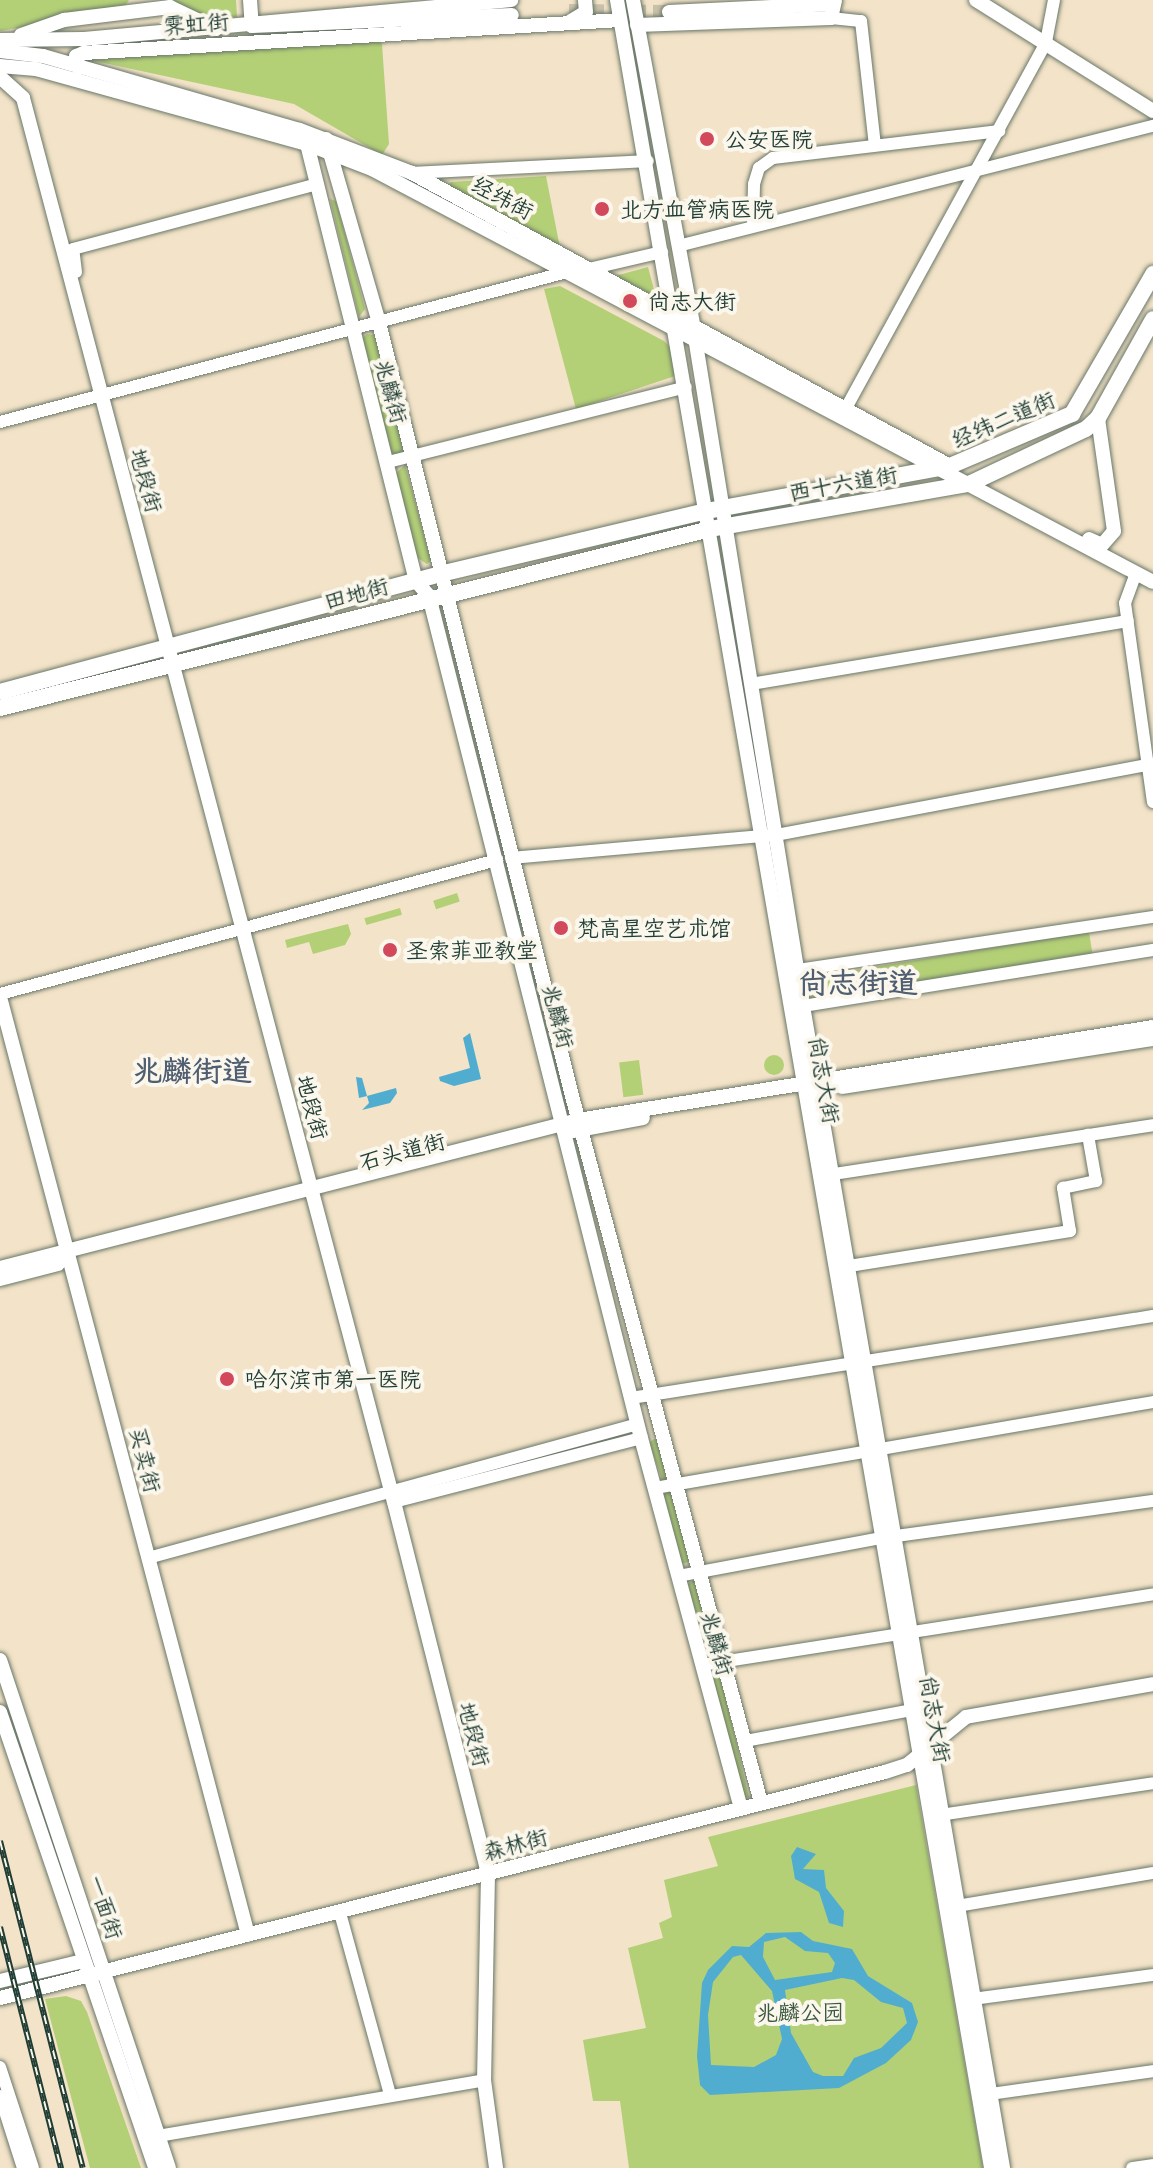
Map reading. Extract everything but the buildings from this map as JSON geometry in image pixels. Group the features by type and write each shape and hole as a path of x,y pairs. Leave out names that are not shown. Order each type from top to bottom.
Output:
{"highway":[{"name":"经纬二道街","path":"943,469 1072,414 1153,274"},
{"name":"经纬二道街","path":"969,484 1076,438 1098,418 1153,319"},
{"name":"西十六道街","path":"716,519 943,469"},
{"name":"西十六道街","path":"716,519 969,484"},
{"name":"田地街","path":"0,708 440,574 716,519"},
{"name":"田地街","path":"0,692 170,657 435,594 716,519"}],"main road":[{"path":"250,0 252,26"},
{"name":"霁虹街","path":"252,26 299,16 437,3 511,0"},
{"path":"570,16 586,12 585,0"},
{"name":"尚志大街","path":"617,0 686,387 751,684 768,835 798,970 811,1086 834,1174 849,1266 859,1362"},
{"name":"尚志大街","path":"633,0 693,325 716,519 905,1631 991,2168"},
{"path":"976,0 1153,111"},
{"path":"133,34 141,5"},
{"name":"霁虹街","path":"2,44 64,20 141,5 170,7 216,29"},
{"path":"637,25 833,7"},
{"path":"669,12 833,7"},
{"name":"霁虹街","path":"79,68 76,56 84,53 570,16"},
{"name":"霁虹街","path":"2,44 252,26 570,16 620,20"},
{"name":"经纬街","path":"2,44 326,139 412,173 846,408 943,469"},
{"name":"经纬街","path":"0,66 36,69 307,144 372,169 695,344 943,469"},
{"name":"地段街","path":"0,77 23,98 74,301 103,396 393,1496 488,1874 484,2080 496,2168"},
{"name":"兆麟街","path":"326,139 379,323 412,457 440,574 435,594 572,1126 639,1431 741,1808"},
{"name":"兆麟街","path":"307,144 416,581 435,594"},
{"path":"986,491 996,489 1102,545 1107,542 1114,531 1098,418"},
{"path":"943,469 1153,582"},
{"name":"买卖街","path":"0,995 248,1935"},
{"path":"811,1086 1153,1027"},
{"path":"811,1086 1153,1039"},
{"name":"石头道街","path":"0,1279 71,1256 572,1126 811,1086"},
{"name":"兆麟街","path":"572,1126 653,1395 761,1803"},
{"name":"石头道街","path":"0,1268 71,1256"},
{"name":"尚志大街","path":"905,1631 912,1710 940,1815 1003,2168"},
{"name":"一面街","path":"0,1660 169,2168"},
{"name":"森林街","path":"0,1998 907,1765 966,1717 1153,1684"},
{"name":"一面街","path":"0,1712 155,2168"},
{"path":"0,1981 83,1961"}],"street":[{"path":"846,408 1046,42 1054,0"},
{"path":"833,7 861,21 875,145"},
{"path":"678,246 1153,126"},
{"path":"753,226 754,184 759,168 773,158 999,131"},
{"path":"412,173 648,161"},
{"path":"74,301 79,284 73,249 318,184"},
{"path":"589,269 662,252"},
{"path":"0,422 567,272"},
{"path":"388,462 686,387"},
{"path":"1136,573 1125,603 1153,802"},
{"path":"751,684 1128,621"},
{"path":"0,995 504,859 768,835 1150,765"},
{"path":"798,970 1153,917"},
{"path":"803,1006 1153,950"},
{"path":"834,1174 1153,1125"},
{"path":"849,1266 1070,1231 1063,1188 1096,1181 1088,1135"},
{"path":"631,1398 1153,1316"},
{"path":"655,1488 873,1447 1153,1402"},
{"path":"148,1558 639,1431"},
{"path":"678,1576 889,1537 1153,1501"},
{"path":"702,1665 1153,1594"},
{"path":"745,1741 912,1710"},
{"path":"940,1815 1153,1783"},
{"path":"957,1906 1153,1873"},
{"path":"340,1913 390,2095"},
{"path":"973,1999 1153,1975"},
{"path":"0,2067 33,2168"},
{"path":"990,2094 1153,2071"},
{"path":"158,2136 484,2080"},
{"path":"0,2096 23,2168"},
{"path":"1132,2168 1153,2165"}],"green space":[{"path":"0,0 129,0 123,9 0,31"},
{"path":"163,0 236,0 237,17 211,18 190,9 160,10"},
{"path":"377,38 382,44 389,144 382,155 294,104 90,60"},
{"path":"546,176 561,253 448,185 451,182"},
{"path":"330,199 336,201 365,309 359,317"},
{"path":"648,267 656,297 615,276"},
{"path":"560,286 664,341 674,351 675,376 576,409 544,289"},
{"path":"367,334 375,335 404,449 398,455 389,451 361,339"},
{"path":"405,465 431,561 427,564 416,557 395,474"},
{"path":"457,893 460,902 436,909 433,901"},
{"path":"400,908 402,915 366,925 364,918"},
{"path":"348,924 351,934 345,945 313,954 309,942 287,948 285,940"},
{"path":"1089,932 1093,957 868,991 875,983 867,971 829,978 833,999 811,998 813,977"},
{"path":"774,1055 781,1058 784,1065 781,1072 774,1075 767,1072 764,1065 767,1058"},
{"path":"639,1060 643,1095 623,1097 619,1062"},
{"path":"659,1440 670,1475 663,1482 649,1443"},
{"path":"670,1488 692,1561 682,1564 659,1491"},
{"path":"694,1580 716,1655 712,1657 704,1655 686,1586"},
{"path":"709,1674 720,1674 749,1797 742,1797"},
{"name":"兆麟公园","path":"916,1785 983,2168 629,2168 620,2101 593,2101 583,2040 646,2028 628,1948 663,1938 659,1923 672,1917 664,1880 718,1866 708,1837"},
{"path":"66,1996 81,2001 87,2012 141,2168 90,2168 45,1999"}],"water":[{"path":"470,1033 481,1079 454,1086 440,1081 439,1077 470,1068 463,1038"},
{"path":"356,1077 362,1078 367,1096 359,1098"},
{"path":"396,1088 397,1093 390,1103 362,1110 369,1103 367,1096"},
{"path":"797,1847 816,1854 803,1869 824,1870 826,1888 844,1911 843,1927 829,1923 819,1892 795,1879 791,1856"},
{"path":"801,1932 813,1941 852,1949 868,1976 912,2003 918,2022 911,2040 886,2063 839,2088 710,2095 700,2085 697,2056 702,1983 708,1970 732,1946 749,1947 766,1933","holes":["785,1937 805,1951 828,1953 835,1963 832,1972 775,1980 763,1957 764,1942","741,1955 772,1991 782,2039 776,2055 754,2067 711,2065 708,2015 713,1982 733,1957","842,1978 854,1980 881,2002 903,2008 907,2023 881,2048 854,2058 843,2076 823,2076 813,2072 791,2033 785,1990"]}],"tunnel":[{"path":"569,11 669,12"}],"railway":[{"path":"0,1841 83,2168"},
{"path":"0,1927 61,2168"}],"place":[{"name":"公安医院","path":"707,139"},
{"name":"北方血管病医院","path":"602,209"},
{"name":"尚志大街","path":"630,301"},
{"name":"梵高星空艺术馆","path":"561,928"},
{"name":"圣索菲亚教堂","path":"390,950"},
{"name":"哈尔滨市第一医院","path":"227,1379"}],"district":[{"name":"尚志街道","path":"858,981"},
{"name":"兆麟街道","path":"192,1069"}]}
